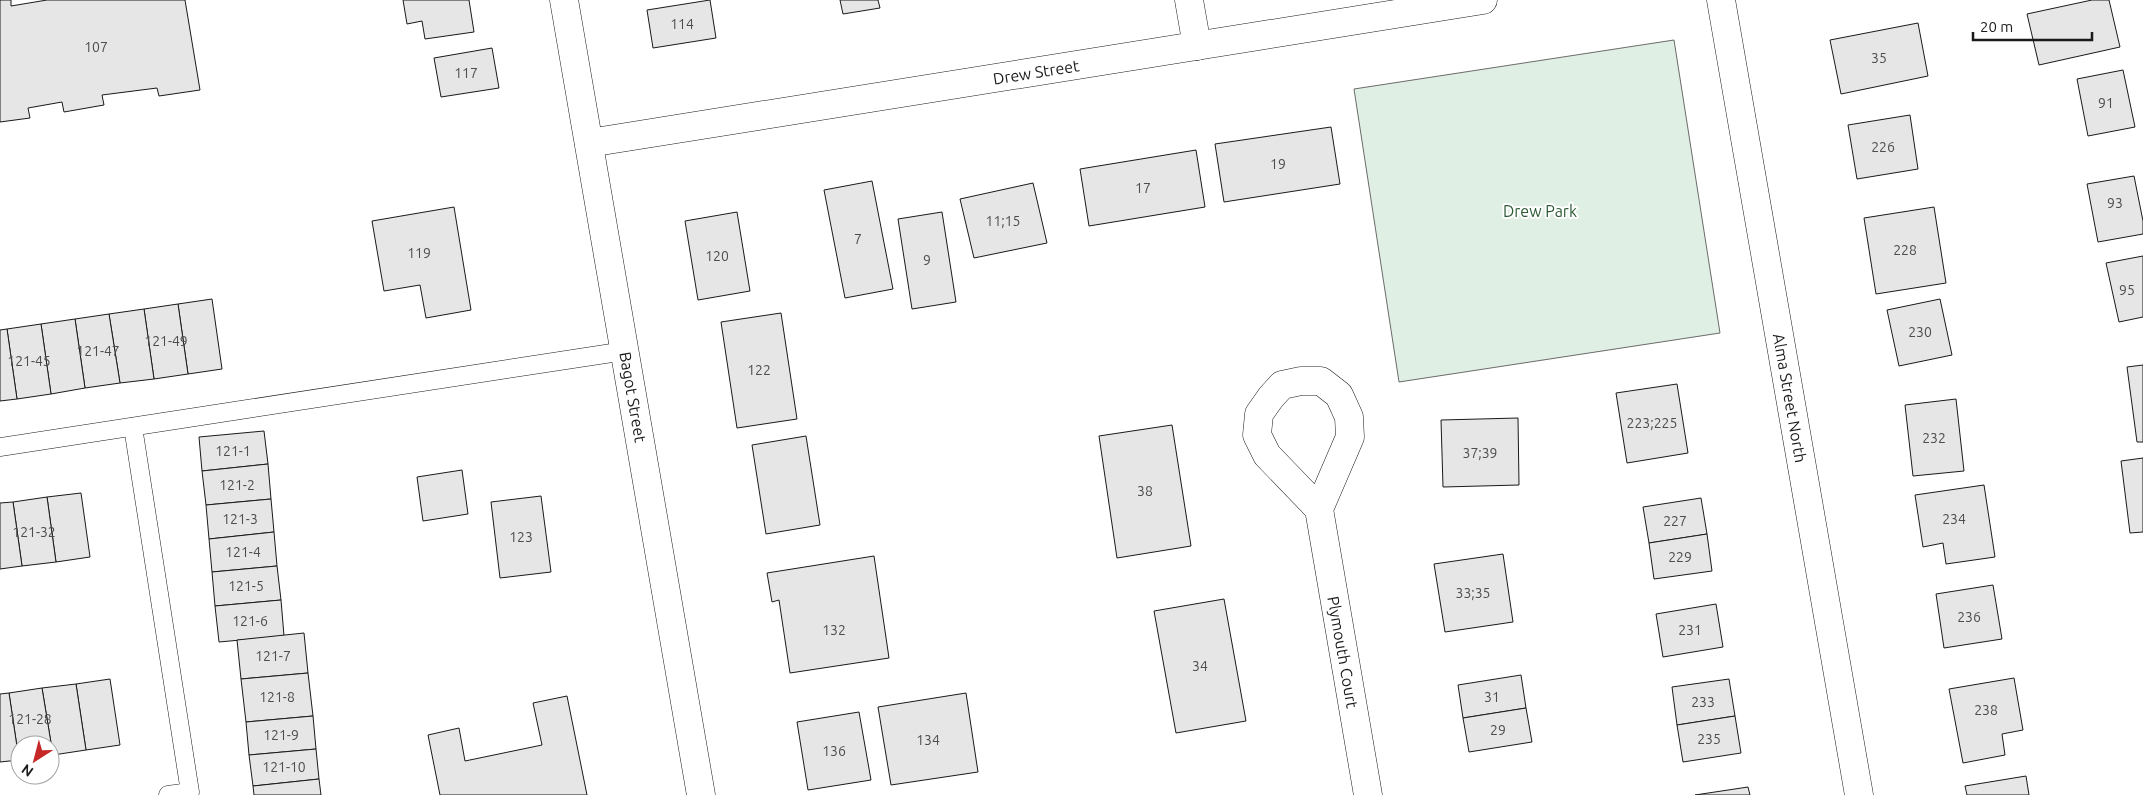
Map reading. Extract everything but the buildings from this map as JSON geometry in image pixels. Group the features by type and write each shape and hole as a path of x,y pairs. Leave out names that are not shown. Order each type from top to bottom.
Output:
{"street":[{"name":"Bagot Street","path":"564,0 702,795"},
{"path":"1188,0 1197,46"},
{"name":"Drew Street","path":"588,143 1484,0"},
{"name":"Alma Street North","path":"1721,0 1859,795"},
{"name":"Plymouth Court","path":"1319,508 1368,795"}],"lane":[{"path":"0,447 625,351"},
{"path":"133,427 190,792 168,795"}],"green space":[{"name":"Drew Park","path":"1674,40 1720,333 1399,382 1354,89"}]}
